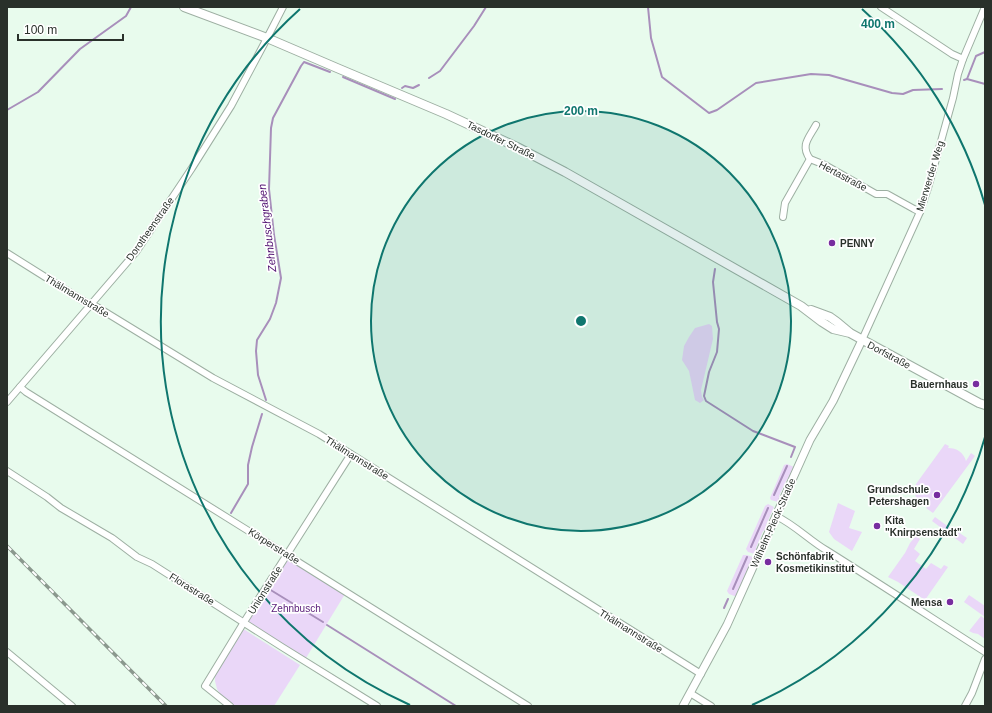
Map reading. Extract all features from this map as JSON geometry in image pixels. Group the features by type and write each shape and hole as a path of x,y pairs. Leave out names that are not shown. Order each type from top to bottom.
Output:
{"main road":[{"name":"Tasdorfer Straße","path":"184,7 267,38 446,114 517,147 801,306 830,317 850,333 862,340"},
{"name":"Dorfstraße","path":"862,340 983,406"}],"street":[{"name":"Dorotheenstraße","path":"7,402 136,252 231,106 282,7"},
{"path":"881,7 952,54 963,59"},
{"name":"Mierwerder Weg","path":"862,340 920,212 953,98 958,74 985,7"},
{"name":"Hertastraße","path":"816,125 806,142 805,148 810,159 825,165 876,194 887,194 920,212"},
{"name":"Hertastraße","path":"783,217 784,203 810,159"},
{"name":"Thälmannstraße","path":"7,253 85,302 97,307 213,378 319,434 701,674"},
{"name":"Wilhelm-Pieck-Straße","path":"683,706 727,624 810,440 833,401 862,340"},
{"name":"Körperstraße","path":"20,387 528,706"},
{"name":"Unionstraße","path":"230,706 205,686 351,454"},
{"name":"Florastraße","path":"7,472 70,514 94,526 137,557 152,564 377,706"},
{"path":"776,516 799,529 816,544 985,652"},
{"path":"7,652 72,706"},
{"path":"965,706 972,693 985,659"},
{"path":"690,693 712,706"}],"green space":[{"path":"709,324 712,326 713,339 701,390 704,400 700,403 695,400 689,371 682,360 684,346 695,328"},
{"path":"945,444 949,446 948,448 959,451 966,461 971,453 975,456 933,513 926,508 928,506 916,498 915,488 916,484"},
{"path":"787,464 794,467 779,496 780,501 778,502 771,500 770,498 784,465"},
{"path":"838,503 855,511 849,528 862,532 852,551 834,539 829,532"},
{"path":"768,504 774,507 766,525 768,529 763,531 756,548 758,551 757,553 755,554 748,552 746,549 765,506"},
{"path":"935,517 957,533 958,532 967,538 963,544 932,521"},
{"path":"916,536 920,539 914,549 920,554 915,561 926,569 931,563 941,569 944,565 948,567 925,600 888,577"},
{"path":"743,555 753,557 754,559 737,597 729,594 727,591"},
{"name":"Zehnbusch","path":"286,558 345,594 306,658 247,622"},
{"path":"969,595 985,606 985,617 964,602"},
{"path":"981,616 985,619 985,639 978,634 969,631"},
{"name":"Zehnbusch","path":"242,628 300,665 274,706 231,706 217,689 215,671"}],"waterway":[{"path":"7,110 38,92 80,49 126,16 131,7"},
{"name":"Zehnbuschgraben","path":"429,78 440,71 474,26 486,7"},
{"path":"648,7 651,38 662,77 709,113 717,110 756,83 811,74 829,75 892,93 903,94 913,90 942,89"},
{"path":"967,79 976,56 985,52"},
{"name":"Zehnbuschgraben","path":"266,400 258,375 256,351 257,340 270,319 276,303 281,278 269,189 271,128 273,118 304,62 330,72"},
{"name":"Zehnbuschgraben","path":"343,77 395,99"},
{"path":"964,80 967,79 985,84"},
{"path":"402,88 405,86 413,88 419,85"},
{"path":"715,269 713,282 719,329 717,352 709,372 704,396 706,401 753,431 795,447 791,457"},
{"path":"231,513 248,484 248,465 262,414"},
{"path":"774,495 787,466"},
{"path":"751,547 768,508"},
{"path":"733,589 747,557"},
{"path":"269,589 323,622"},
{"path":"724,608 728,599"},
{"path":"327,625 456,706"}],"railway":[{"path":"7,546 166,706"}],"place":[{"name":"PENNY","path":"832,243"},
{"name":"Bauernhaus","path":"976,384"},
{"name":"Grundschule Petershagen","path":"937,495"},
{"name":"Kita \"Knirpsenstadt\"","path":"877,526"},
{"name":"Schönfabrik Kosmetikinstitut","path":"768,562"},
{"name":"Mensa","path":"950,602"}]}
